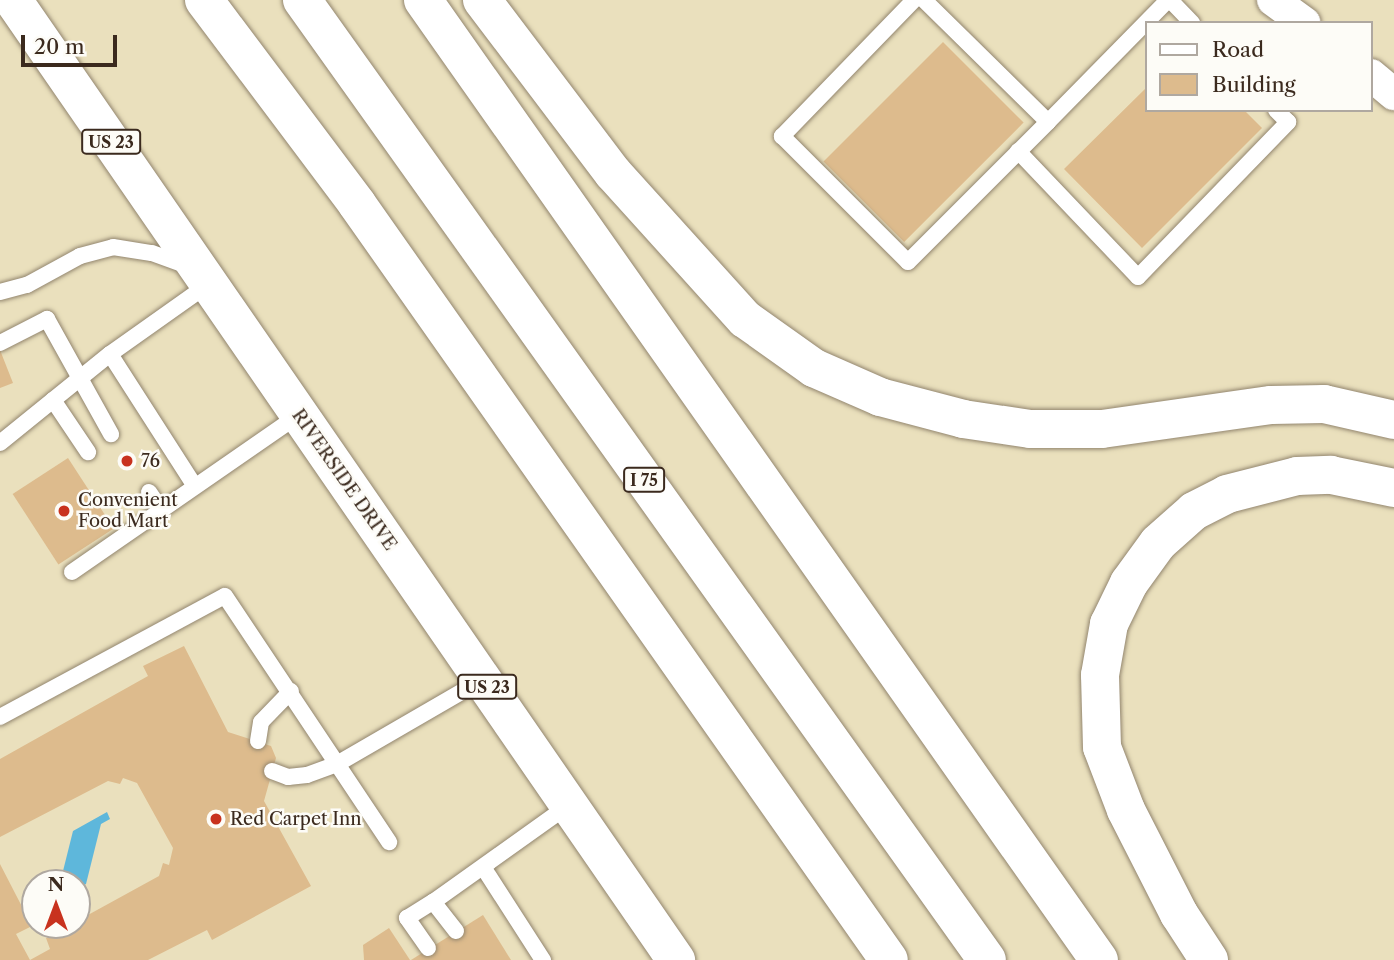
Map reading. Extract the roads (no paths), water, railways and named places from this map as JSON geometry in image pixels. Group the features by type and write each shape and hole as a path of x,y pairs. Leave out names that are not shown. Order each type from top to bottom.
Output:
{"main road":[{"name":"RIVERSIDE DRIVE","path":"13,0 676,960"},
{"path":"204,0 357,204 889,960"},
{"name":"I 75","path":"302,0 987,960"},
{"path":"423,0 1099,960"},
{"path":"482,0 640,202 745,318 814,368 880,397 963,419 1030,429 1102,429 1271,405 1324,404 1394,420"},
{"path":"1209,960 1179,914 1126,810 1102,747 1100,676 1110,624 1129,583 1158,543 1194,511 1227,494 1297,476 1331,475 1394,488"}],"street":[{"path":"1273,0 1302,21"},
{"path":"1373,77 1394,94"}],"lane":[{"path":"914,0 782,136 908,262 1146,23"},
{"path":"925,0 1048,122"},
{"path":"1148,21 1169,0 1190,21"},
{"path":"1018,151 1138,277 1288,122 1278,112"},
{"path":"0,292 27,285 80,256 113,247 152,253 204,277 0,443"},
{"path":"0,342 47,319 111,434"},
{"path":"110,354 194,485"},
{"path":"53,400 88,452"},
{"path":"72,572 194,485 299,415"},
{"path":"149,492 161,510"},
{"path":"130,510 140,524"},
{"path":"0,717 225,596 291,691 389,842"},
{"path":"272,771 288,777 307,775 337,764 482,680"},
{"path":"258,741 261,722 291,691"},
{"path":"428,948 407,918 569,805"},
{"path":"483,867 543,960"},
{"path":"433,902 456,931"}],"water":[{"path":"107,812 110,819 101,824 90,869 64,869 73,831"}],"place":[{"name":"76","path":"127,461"},
{"name":"Convenient Food Mart","path":"64,511"},
{"name":"Red Carpet Inn","path":"216,819"}]}
